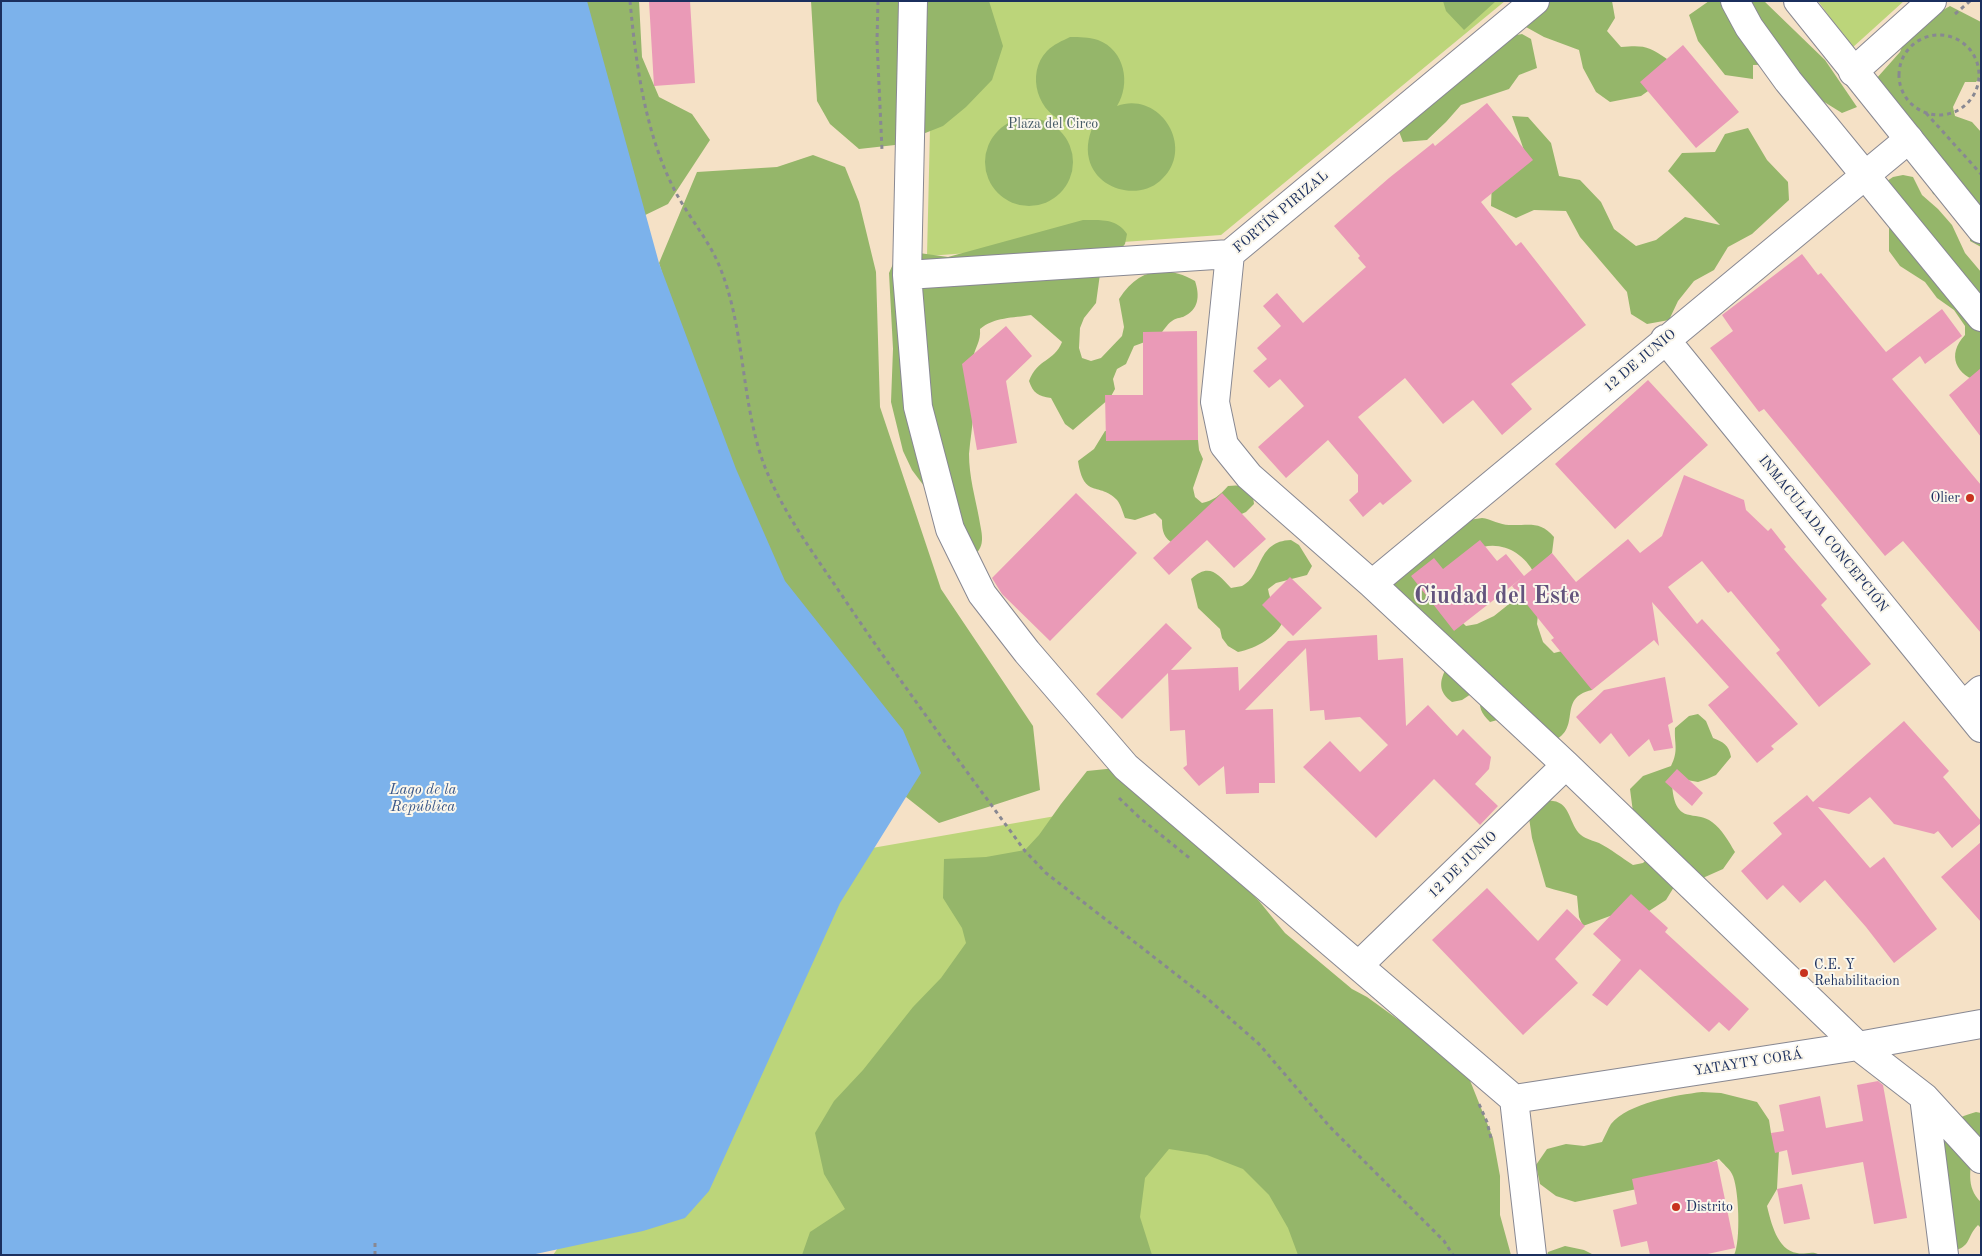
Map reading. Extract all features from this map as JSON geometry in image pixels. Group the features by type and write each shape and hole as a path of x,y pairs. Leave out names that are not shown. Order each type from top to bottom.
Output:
{"street":[{"path":"913,1 907,275 918,407 950,529 982,594 1027,652 1126,767 1360,965 1514,1099 1532,1255"},
{"name":"FORTÍN PIRIZAL","path":"907,275 1230,254 1535,1"},
{"path":"1734,1 1749,27 1788,81 1981,317"},
{"path":"1798,1 1853,72 1981,229"},
{"path":"1853,72 1932,1"},
{"name":"12 DE JUNIO","path":"1372,584 1665,339 1909,139"},
{"path":"1230,254 1215,402 1224,445 1249,476 1372,584 1566,764 1858,1046 1924,1097 1981,1158"},
{"name":"INMACULADA CONCEPCIÓN","path":"1665,339 1972,698 1981,728"},
{"name":"12 DE JUNIO","path":"1360,965 1566,764"},
{"name":"YATAYTY CORÁ","path":"1514,1099 1858,1046 1981,1024"},
{"path":"1924,1097 1944,1255"}],"path":[{"path":"630,1 635,53 649,124 662,164 675,192 707,242 721,269 732,303 752,420 763,461 784,509 886,661 1025,850 1046,874 1209,1000 1258,1044 1330,1128 1444,1241 1453,1255"},
{"path":"878,1 877,41 882,157"},
{"path":"1926,114 1952,113 1964,107 1973,97 1979,85 1979,71 1976,58 1968,47 1956,39 1944,35 1930,36 1918,41 1908,50 1901,61 1900,86 1906,98 1926,114 1981,174"},
{"path":"1115,793 1140,818 1193,861"},
{"path":"1472,1099 1480,1105 1487,1122 1491,1140"},
{"path":"375,1243 375,1255"}],"green space":[{"path":"574,1 639,1 642,57 659,97 692,114 710,140 668,204 637,219"},
{"path":"811,1 989,1 1003,46 992,80 966,107 943,126 895,145 859,149 830,124 817,101"},
{"name":"Plaza del Circo","path":"933,1 1505,1 1221,235 927,256"},
{"path":"1443,1 1496,1 1464,30 1446,11"},
{"path":"1529,1 1612,1 1615,18 1607,31 1621,47 1646,47 1667,59 1658,84 1641,96 1610,102 1596,92 1583,68 1579,50 1544,37 1526,27"},
{"path":"1709,1 1764,1 1825,60 1857,107 1842,113 1813,95 1789,64 1753,65 1753,79 1725,75 1698,41 1689,15"},
{"path":"1818,1 1904,1 1852,48"},
{"path":"1950,6 1981,22 1981,76 1976,82 1965,82 1953,107 1955,116 1972,122 1981,132 1981,247 1970,241 1970,232 1950,201 1933,194 1925,172 1876,79 1900,52 1913,18 1934,15"},
{"path":"1522,34 1531,39 1537,68 1519,75 1509,89 1461,105 1427,140 1403,142 1390,108 1470,44"},
{"path":"1070,37 1098,40 1114,51 1120,59 1123,68 1124,88 1117,106 1133,103 1147,107 1160,115 1169,126 1174,139 1175,154 1171,168 1160,181 1151,187 1129,191 1118,189 1100,178 1093,169 1088,154 1089,140 1095,122 1082,124 1068,123 1058,119 1042,103 1036,82 1040,60 1047,51"},
{"path":"1512,116 1528,117 1551,143 1559,176 1580,180 1601,202 1614,229 1636,246 1656,240 1685,217 1720,225 1668,171 1682,153 1715,152 1725,134 1748,128 1767,160 1788,182 1789,200 1752,234 1728,247 1714,270 1694,281 1678,301 1669,320 1647,324 1631,314 1627,292 1580,237 1566,211 1534,210 1516,218 1491,206 1492,181 1526,156"},
{"path":"1029,118 1046,121 1060,131 1070,145 1073,162 1070,179 1060,193 1046,203 1029,206 1012,203 998,193 988,179 985,162 988,145 998,131 1012,121"},
{"path":"813,155 845,167 859,202 876,272 880,407 941,589 1033,726 1040,790 939,823 797,711 659,263 697,172 777,167"},
{"path":"1903,175 1913,177 1922,195 1952,225 1965,253 1981,272 1981,382 1965,375 1956,364 1956,350 1965,335 1965,326 1954,310 1937,298 1925,282 1900,266 1889,251 1889,221 1884,183 1893,177"},
{"path":"1083,220 1108,221 1118,225 1127,234 1125,244 1100,274 1096,303 1084,318 1080,328 1079,348 1082,358 1091,361 1101,358 1122,336 1124,327 1119,299 1126,289 1143,276 1163,271 1173,272 1195,281 1197,302 1192,311 1172,321 1159,335 1134,346 1126,364 1117,369 1113,379 1115,389 1110,398 1073,430 1065,424 1051,398 1037,393 1029,381 1037,368 1055,353 1062,342 1031,315 998,320 980,329 980,337 972,365 973,417 969,462 982,541 979,550 970,559 912,470 903,451 891,402 893,349 889,273 893,264 900,258 919,253 948,257"},
{"path":"1115,430 1190,436 1198,440 1199,450 1203,459 1193,488 1195,497 1202,503 1210,501 1228,486 1243,486 1250,490 1254,504 1246,512 1174,544 1166,537 1163,531 1162,520 1155,513 1135,520 1125,518 1117,500 1110,494 1093,488 1084,481 1078,461 1094,449 1105,431"},
{"path":"1482,518 1506,525 1539,526 1554,537 1552,553 1534,573 1525,560 1513,551 1498,546 1483,547 1459,619 1466,626 1477,624 1494,616 1509,604 1528,599 1538,614 1537,624 1543,642 1554,653 1574,648 1594,680 1592,690 1581,694 1575,700 1567,729 1553,741 1520,714 1490,722 1481,710 1481,695 1471,694 1462,700 1452,702 1447,698 1442,690 1441,682 1447,667 1389,584 1462,521"},
{"path":"1291,540 1299,545 1312,566 1307,575 1276,583 1268,589 1272,602 1284,619 1277,631 1266,641 1238,652 1228,646 1222,638 1220,629 1198,608 1191,579 1197,574 1208,571 1217,574 1231,588 1242,586 1254,575 1261,560 1272,546"},
{"path":"1698,714 1706,721 1713,738 1727,747 1731,757 1716,775 1698,782 1687,780 1672,784 1674,799 1678,808 1685,814 1701,817 1716,825 1735,852 1723,869 1705,877 1698,883 1677,882 1666,900 1649,911 1610,916 1583,926 1579,917 1577,896 1546,887 1532,838 1529,818 1542,803 1553,801 1559,803 1567,810 1574,826 1581,835 1603,845 1633,865 1643,863 1649,857 1634,820 1630,789 1643,776 1671,766 1676,751 1675,728 1689,716"},
{"path":"1126,767 1259,901 1285,933 1352,989 1367,997 1465,1068 1493,1138 1500,1176 1500,1215 1511,1255 1298,1255 1288,1228 1269,1195 1243,1169 1207,1155 1169,1149 1145,1178 1140,1217 1152,1255 802,1255 810,1232 845,1209 824,1174 815,1133 834,1101 863,1070 913,1007 941,978 966,943 962,928 943,898 944,859 986,857 1025,850 1039,835 1087,771"},
{"path":"1090,810 1464,1255 553,1255 832,855"},
{"path":"1702,1092 1721,1093 1757,1102 1769,1120 1771,1133 1779,1150 1777,1189 1767,1206 1773,1227 1784,1247 1790,1251 1820,1255 1734,1255 1738,1239 1738,1202 1732,1174 1719,1159 1656,1185 1575,1202 1556,1196 1540,1184 1536,1165 1547,1149 1566,1144 1584,1146 1602,1142 1611,1124 1640,1105 1679,1095"},
{"path":"1976,1112 1981,1113 1981,1141 1973,1149 1970,1177 1973,1190 1981,1202 1981,1228 1978,1225 1963,1247 1952,1251 1942,1142 1944,1135 1954,1121"},
{"path":"1565,1246 1584,1250 1594,1255 1547,1255 1548,1252"}],"water":[{"name":"Lago de la República","path":"1,1 587,1 659,263 736,469 785,581 903,730 921,773 840,903 709,1191 685,1218 643,1231 531,1255 1,1255"}],"building":[{"path":"649,1 690,1 695,83 654,86"},
{"path":"1683,45 1739,112 1696,148 1640,82"},
{"path":"1487,103 1533,160 1481,202 1516,246 1521,242 1586,325 1511,384 1532,409 1502,435 1473,400 1443,424 1405,378 1358,417 1412,481 1383,505 1380,502 1363,517 1349,500 1358,492 1358,475 1328,440 1286,478 1258,447 1304,406 1280,379 1269,388 1253,371 1267,359 1257,348 1281,326 1263,306 1277,293 1303,323 1366,267 1358,258 1360,256 1334,226 1389,178 1433,143 1435,146"},
{"path":"1802,254 1818,275 1821,273 1886,352 1942,309 1962,336 1925,364 1920,356 1892,379 1981,485 1981,633 1903,541 1885,556 1764,409 1759,412 1710,348 1733,331 1722,315"},
{"path":"1006,326 1032,356 1006,381 1017,443 977,450 962,364"},
{"path":"1197,331 1198,440 1106,441 1105,395 1143,395 1143,332"},
{"path":"1981,368 1981,437 1949,395"},
{"path":"1648,380 1708,445 1615,529 1555,464"},
{"path":"1684,475 1744,500 1746,510 1768,531 1771,528 1786,547 1784,549 1827,599 1821,605 1871,664 1819,707 1776,653 1780,650 1731,591 1728,593 1702,561 1668,587 1697,624 1702,619 1798,724 1771,746 1774,749 1757,763 1708,705 1729,687 1652,602 1659,646 1654,640 1592,690 1551,640 1554,638 1512,586 1523,577 1454,631 1411,576 1434,558 1443,569 1480,540 1497,561 1506,554 1524,576 1552,553 1576,582 1628,539 1640,553 1662,536"},
{"path":"1076,493 1137,553 1050,641 1002,594 992,578"},
{"path":"1222,493 1266,539 1234,568 1207,540 1169,575 1153,558"},
{"path":"1290,577 1322,608 1293,636 1262,605"},
{"path":"1166,623 1192,648 1171,670 1238,667 1239,691 1288,641 1377,635 1378,660 1403,658 1406,726 1428,705 1457,736 1463,729 1491,757 1489,769 1475,784 1498,806 1480,825 1434,779 1376,838 1303,767 1330,741 1360,772 1388,745 1360,717 1325,720 1324,710 1310,711 1306,648 1245,710 1273,709 1275,783 1259,783 1259,793 1226,794 1224,766 1199,786 1183,768 1187,765 1185,730 1170,731 1168,673 1122,719 1096,694"},
{"path":"1665,677 1673,722 1668,725 1673,748 1654,751 1649,739 1629,757 1611,733 1600,744 1576,717 1604,690"},
{"path":"1904,721 1949,771 1943,777 1981,823 1952,848 1938,831 1934,834 1894,824 1870,797 1849,814 1818,807 1870,868 1884,857 1937,929 1894,963 1825,880 1800,903 1783,885 1767,900 1741,871 1782,834 1773,823 1807,795 1813,802"},
{"path":"1677,769 1703,793 1692,806 1665,782"},
{"path":"1981,842 1981,922 1941,877"},
{"path":"1487,888 1538,941 1567,909 1585,926 1555,959 1578,983 1523,1035 1432,940"},
{"path":"1631,894 1668,928 1665,932 1749,1009 1729,1031 1719,1022 1709,1032 1640,969 1607,1006 1592,995 1621,960 1593,934"},
{"path":"1878,1081 1883,1085 1907,1218 1874,1224 1863,1162 1792,1175 1787,1150 1775,1153 1771,1133 1784,1131 1779,1105 1820,1096 1826,1128 1863,1121 1857,1085"},
{"name":"Distrito","path":"1717,1161 1735,1248 1703,1255 1650,1255 1647,1241 1621,1247 1613,1210 1637,1204 1632,1179"},
{"path":"1802,1184 1810,1219 1784,1224 1777,1189"}],"place":[{"name":"Olier","path":"1970,498"},
{"name":"C.E. Y Rehabilitacion","path":"1804,973"},
{"name":"Distrito","path":"1676,1207"}],"district":[{"name":"Ciudad del Este","path":"1497,597"}]}
